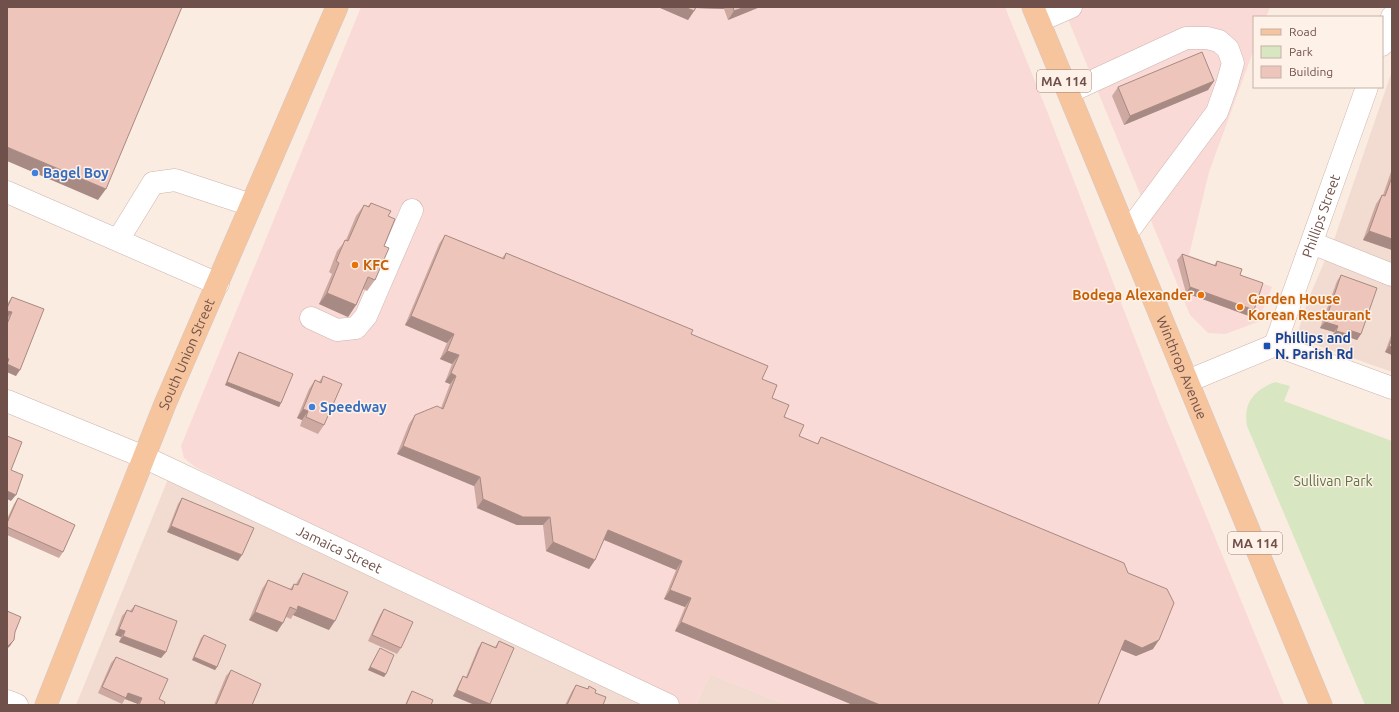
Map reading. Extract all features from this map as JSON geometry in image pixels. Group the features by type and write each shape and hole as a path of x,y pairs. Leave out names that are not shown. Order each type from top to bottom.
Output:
{"main road":[{"name":"South Union Street","path":"46,705 144,457 337,7"},
{"name":"Winthrop Avenue","path":"1036,14 1321,705"}],"street":[{"path":"1036,14 1071,7"},
{"path":"1383,42 1392,17"},
{"path":"1069,92 1186,38 1207,38 1219,41 1228,49 1232,63 1227,84 1217,112 1127,233"},
{"name":"Phillips Street","path":"1275,345 1367,88"},
{"path":"118,240 153,183 174,180 251,205"},
{"path":"7,192 218,284"},
{"path":"311,318 338,330 356,328 366,316 412,210"},
{"path":"1312,243 1392,275"},
{"path":"1188,381 1275,345 1392,388"},
{"name":"Jamaica Street","path":"7,401 144,457 668,705"},
{"path":"7,701 18,705"}],"shaded area":[{"path":"361,7 1005,7 1047,111 1159,401 1284,705 787,705 710,674 696,705 669,705 195,467 184,458 181,446"},
{"path":"1063,7 1270,7 1266,16 1253,16 1253,52 1209,172 1189,255 1272,287 1258,322 1225,334 1208,333 1190,315"},
{"path":"1392,71 1392,372 1296,338 1308,300 1335,237"},
{"path":"168,479 667,705 76,705"},
{"path":"710,674 787,705 696,705"}],"green space":[{"name":"Sullivan Park","path":"1275,382 1290,386 1284,401 1392,441 1392,705 1365,705 1247,426 1247,411 1252,398 1261,389"}],"building":[{"path":"7,7 182,7 106,189 7,147"},
{"path":"685,7 696,7 694,11"},
{"path":"733,7 745,7 734,11"},
{"path":"1202,52 1214,81 1130,116 1118,87"},
{"path":"1392,177 1392,239 1369,231 1382,195 1385,196"},
{"name":"KFC","path":"371,203 391,211 388,216 395,219 384,246 389,248 375,280 368,277 356,305 327,293 339,263 336,261 345,240 348,241 364,205 369,207"},
{"path":"445,235 504,259 506,253 693,330 691,334 768,366 762,379 777,385 772,398 789,405 784,417 804,425 799,436 818,444 821,437 1124,563 1128,573 1167,589 1174,603 1159,640 1142,648 1125,640 1098,705 880,705 681,622 691,598 670,590 682,561 608,530 595,560 553,542 550,517 523,517 483,499 480,477 403,446 415,415 437,406 443,409 456,376 451,373 459,355 447,351 454,334 411,316"},
{"path":"1182,254 1216,266 1217,261 1242,269 1240,275 1263,283 1254,310 1190,287"},
{"path":"1341,275 1377,288 1361,334 1349,330 1347,334 1336,331 1338,326 1325,322"},
{"path":"12,297 44,309 20,370 7,364 9,359 7,358 7,324 12,312 7,311 7,308"},
{"path":"1392,339 1392,347 1389,346"},
{"path":"239,352 293,374 281,403 227,382"},
{"path":"323,376 342,384 324,425 306,417 308,411 303,409 315,380 321,383"},
{"path":"7,436 22,442 11,470 23,475 16,495 7,491"},
{"path":"18,498 75,525 63,552 7,527 7,523"},
{"path":"182,498 254,528 242,555 171,526"},
{"path":"303,573 348,592 335,621 298,606 297,610 290,607 283,623 255,612 268,580 292,590 294,584 298,585"},
{"path":"135,605 177,621 166,652 123,636 125,631 119,629 127,610 132,612"},
{"path":"384,609 413,622 401,648 372,635"},
{"path":"7,611 21,617 15,632 14,640 7,647"},
{"path":"204,635 226,645 217,667 194,657"},
{"path":"499,641 514,648 490,704 457,690 463,676 467,678 482,642 496,648"},
{"path":"380,648 394,655 386,674 370,667"},
{"path":"116,657 168,679 159,699 165,702 164,705 139,705 142,698 128,693 126,698 102,687"},
{"path":"231,670 261,684 252,705 216,705"},
{"path":"576,685 588,689 589,686 596,690 595,693 606,697 603,705 567,705"},
{"path":"412,691 433,700 431,705 406,705"}],"place":[{"name":"Bagel Boy","path":"35,173"},
{"name":"KFC","path":"355,265"},
{"name":"Bodega Alexander","path":"1201,295"},
{"name":"Garden House Korean Restaurant","path":"1240,307"},
{"name":"Phillips and N. Parish Rd","path":"1267,346"},
{"name":"Speedway","path":"312,407"}]}
